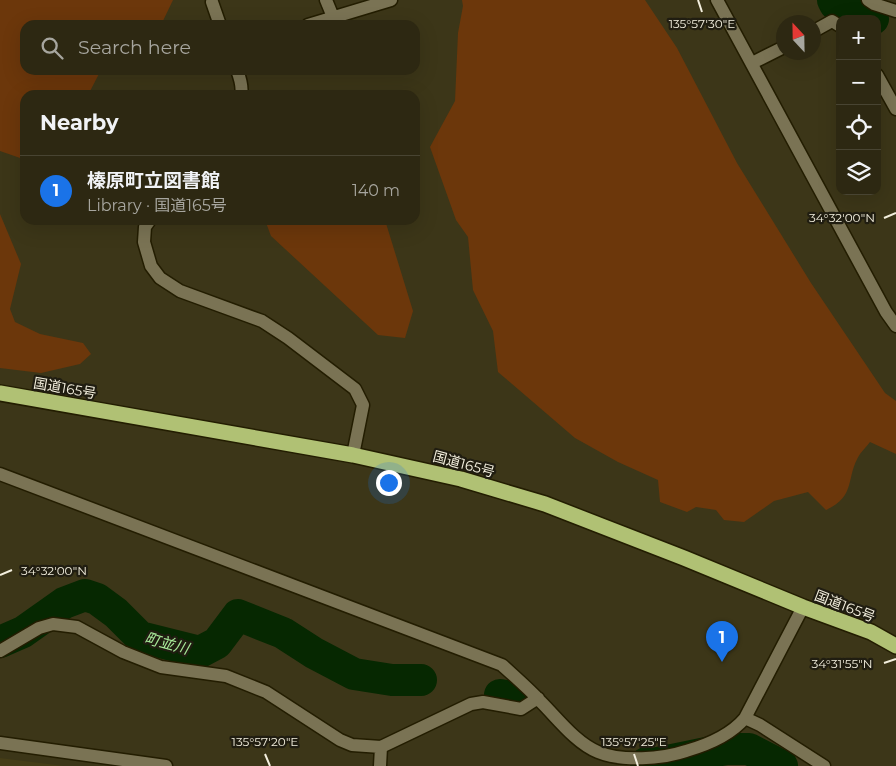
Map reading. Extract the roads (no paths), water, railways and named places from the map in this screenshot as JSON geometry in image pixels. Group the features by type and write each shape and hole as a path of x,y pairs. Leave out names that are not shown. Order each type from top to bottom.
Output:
{"highway":[{"name":"国道165号","path":"0,393 353,455 461,479 544,504 870,632 896,646"}],"street":[{"path":"326,0 333,17"},
{"path":"324,20 391,0"},
{"path":"717,0 886,312 896,326"},
{"path":"868,0 874,4 896,11"},
{"path":"212,2 218,20"},
{"path":"821,27 832,21 836,24"},
{"path":"752,63 776,51"},
{"path":"238,75 241,90"},
{"path":"881,83 896,109"},
{"path":"146,225 144,242 150,266 160,278 180,291 262,321 288,338 355,389 363,405 353,455"},
{"path":"0,474 502,665 581,742 599,753 625,758 675,755 704,746 736,728 745,718 803,607"},
{"path":"0,651 39,628 53,624 77,626 123,652 162,666 226,676 266,692 340,740 352,745 381,748 471,704 483,702 521,708 538,698"},
{"path":"745,718 760,725 824,766"},
{"path":"0,743 166,766"},
{"path":"380,766 381,748"}],"waterway":[{"path":"833,0 835,4 863,15"},
{"name":"町並川","path":"0,642 23,632 64,603 85,595 97,599 116,613 140,637 200,652 217,643 238,615 283,633 314,653 354,674 392,680 421,680"},
{"name":"町並川","path":"500,695 516,698"},
{"name":"町並川","path":"646,763 653,764 726,749 749,749 782,766"}],"place":[{"name":"榛原町立図書館","path":"722,662"}]}
